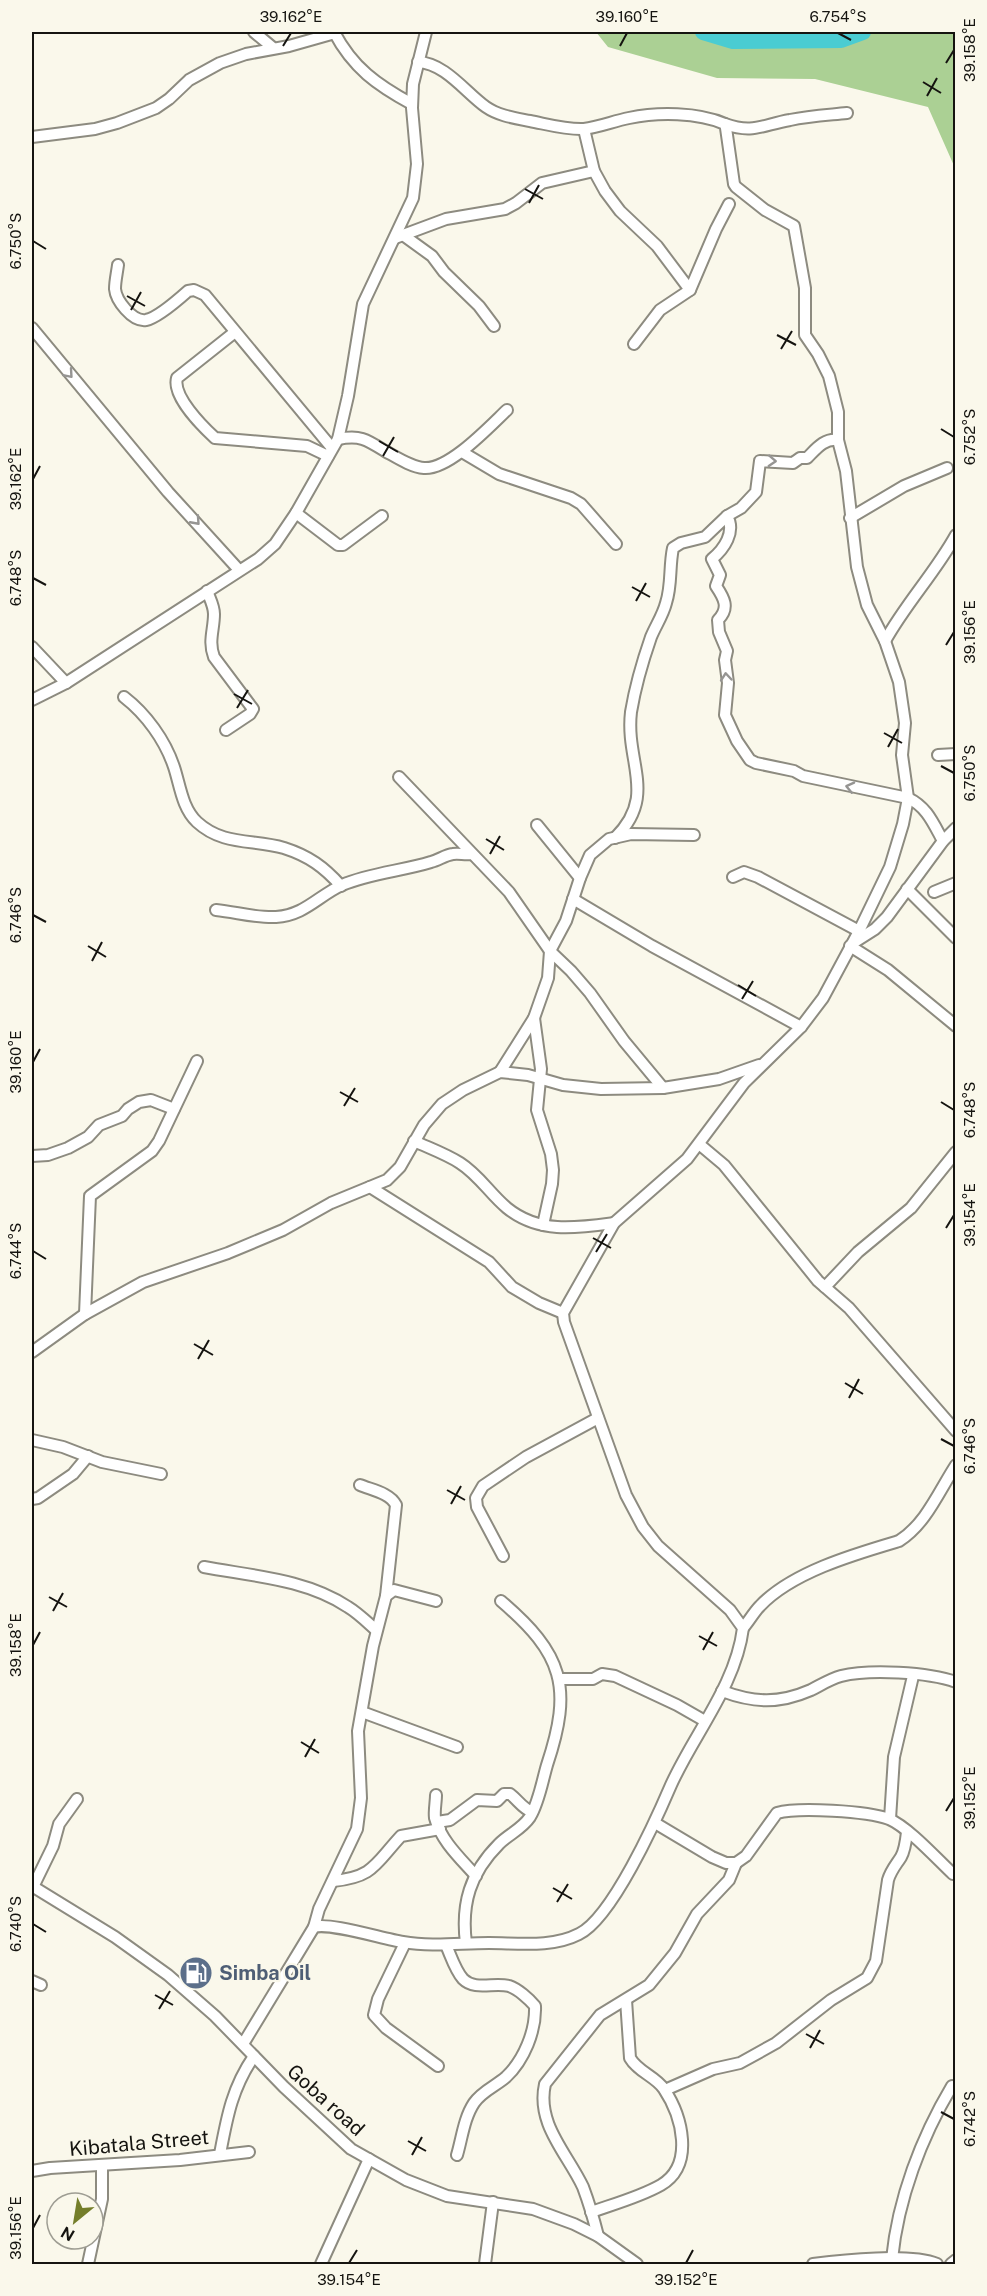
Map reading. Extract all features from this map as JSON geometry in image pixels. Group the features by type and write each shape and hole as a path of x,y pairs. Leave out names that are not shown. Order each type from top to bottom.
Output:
{"street":[{"path":"255,32 272,47"},
{"path":"32,137 95,129 117,123 156,108 189,80 220,63 272,47 289,46 335,32 359,70 393,94 412,104"},
{"path":"32,700 66,683 258,559 275,544 296,513 332,448 348,396 363,304 399,236 416,184 413,84 426,32"},
{"path":"418,62 438,68 494,112 530,121 584,129 630,117 655,115 697,117 739,129 752,130 790,120 847,113"},
{"path":"724,124 736,187 765,210 794,226 805,288 805,335 829,376 838,412 838,440 846,471 857,567 867,605 885,641 899,682 905,723 902,755 908,798 894,857 859,931 823,998 801,1027 744,1083 687,1159 614,1223 563,1313 564,1322 626,1495 643,1527 658,1546 730,1610 743,1628"},
{"path":"584,129 594,171 620,211 657,246 690,290"},
{"path":"399,236 446,219 505,209 542,183 594,171"},
{"path":"634,344 660,310 690,290 729,204"},
{"path":"399,236 432,256 444,272 479,306 494,326"},
{"path":"118,265 116,295 134,317 146,320 153,317 189,291 194,290 205,295 332,448"},
{"path":"32,328 168,492 239,570"},
{"path":"235,332 177,378 175,386 193,415 215,438 332,448 355,436 424,468 434,466 462,452 507,410"},
{"path":"615,838 633,816 639,796 632,754 631,712 651,637 666,604 672,577 670,560 673,548 681,543 705,537 727,516 741,508 756,492 760,461 793,463 800,458 807,458 825,442 831,439 838,440"},
{"path":"462,452 499,474 571,498 590,513 616,544"},
{"path":"850,518 904,486 947,468"},
{"path":"296,513 338,545 343,545 382,516"},
{"path":"727,516 730,521 729,537 722,552 712,559 720,575 716,585 726,606 724,614 718,620 719,632 727,651 725,660 728,683 725,715 741,747 750,760 756,763 786,769 803,776 908,798 919,803 928,812 943,841"},
{"path":"885,641 907,605 943,559 956,535"},
{"path":"207,591 214,615 210,642 214,657 253,709 250,714 226,730"},
{"path":"32,646 66,683"},
{"path":"124,696 145,717 167,748 181,793 195,821 220,837 284,848 301,855 324,867 341,886"},
{"path":"938,755 956,754"},
{"path":"399,777 509,892 550,951 590,993 624,1041 663,1088"},
{"path":"537,825 580,878"},
{"path":"851,945 875,929 896,906 943,841 956,828"},
{"path":"500,1072 534,1017 548,978 550,951 566,921 590,855 609,839 631,834 694,835"},
{"path":"216,910 276,917 299,912 341,886 450,855 471,854"},
{"path":"733,877 744,872 758,877 859,931"},
{"path":"934,892 956,883"},
{"path":"907,889 956,938"},
{"path":"573,899 652,946 801,1027"},
{"path":"851,945 888,970 956,1026"},
{"path":"534,1017 541,1062 537,1110 551,1154 553,1170 543,1225"},
{"path":"84,1314 90,1196 152,1150 159,1141 197,1061"},
{"path":"32,1352 84,1314 143,1282 228,1253 283,1230 331,1203 387,1180 400,1167 424,1125 442,1104 463,1090 500,1072 528,1075 563,1085 601,1089 663,1088 719,1079 762,1064"},
{"path":"32,1156 48,1155 68,1148 88,1137 99,1125 122,1116 139,1102 151,1100 174,1109"},
{"path":"414,1141 460,1162 507,1208 526,1220 564,1229 614,1223"},
{"path":"699,1144 724,1165 780,1236 825,1287 849,1308 887,1350 956,1431"},
{"path":"825,1287 858,1252 911,1208 956,1152"},
{"path":"370,1187 489,1262 512,1287 539,1303 563,1313"},
{"path":"503,1556 477,1507 476,1498 483,1486 526,1457 598,1418"},
{"path":"32,1440 161,1474"},
{"path":"32,1499 38,1498 73,1474 88,1456"},
{"path":"314,1927 320,1925 405,1942 446,1945 537,1944 577,1936 595,1924 655,1823 672,1783 722,1691 738,1653 743,1628 760,1606 779,1589 802,1575 899,1541 911,1534 920,1524 956,1465"},
{"path":"243,2044 259,2014 288,1972 314,1927 319,1909 357,1829 361,1798 358,1731 376,1630 386,1596 396,1505 387,1495 360,1485"},
{"path":"204,1567 274,1578 295,1584 348,1606 376,1630"},
{"path":"386,1596 394,1590 436,1601"},
{"path":"466,1943 463,1920 467,1893 490,1854 520,1828 532,1812 555,1741 561,1691 560,1679 540,1639 501,1601"},
{"path":"560,1679 593,1679 602,1674 615,1676 705,1721"},
{"path":"722,1691 745,1700 760,1701 809,1691 837,1677 853,1674 933,1675 956,1682"},
{"path":"890,1819 894,1757 913,1676"},
{"path":"362,1712 458,1747"},
{"path":"333,1881 365,1874 384,1857 401,1836 450,1820 477,1800 497,1801 504,1794 510,1794 523,1808 532,1812"},
{"path":"436,1795 435,1810 439,1825 454,1852 476,1875"},
{"path":"32,1887 48,1859 59,1824 77,1799"},
{"path":"598,2236 572,2166 548,2127 543,2094 545,2084 600,2015 627,2001 649,1985 675,1953 697,1914 729,1880 736,1863 746,1856 772,1818 782,1812 854,1812 890,1819 953,1874"},
{"path":"655,1823 712,1857 726,1863 736,1863"},
{"path":"665,2091 713,2069 740,2063 776,2043 831,2000 867,1978 876,1961 888,1880 894,1866 901,1858 907,1832"},
{"name":"Goba road","path":"32,1887 115,1937 168,1976 215,2016 351,2149 406,2180 447,2196 533,2210 574,2224 598,2236 637,2265"},
{"path":"405,1942 378,2000 374,2015 376,2020 386,2028 438,2066"},
{"path":"446,1945 455,1966 466,1981 472,1984 508,1986 535,2006 536,2018 523,2055 505,2079 487,2090 473,2103 465,2121 457,2155"},
{"path":"591,2212 663,2184 676,2167 682,2152 684,2140 681,2129 665,2091 656,2079 633,2064 630,2058 627,2001"},
{"path":"220,2154 230,2101 241,2074 254,2056"},
{"path":"892,2259 897,2221 927,2132 952,2086"},
{"name":"Kibatala Street","path":"32,2171 180,2160 249,2152"},
{"path":"321,2265 369,2159"},
{"path":"88,2265 102,2199 102,2165"},
{"path":"485,2265 493,2202"},
{"path":"813,2265 856,2259 923,2259 937,2265"},
{"path":"951,2265 956,2259"}],"green space":[{"path":"596,32 955,32 955,168 928,107 815,79 717,78 608,47"}],"waterway":[{"path":"703,32 733,41 841,40 863,32"}],"place":[{"name":"Simba Oil","path":"196,1973"}]}
